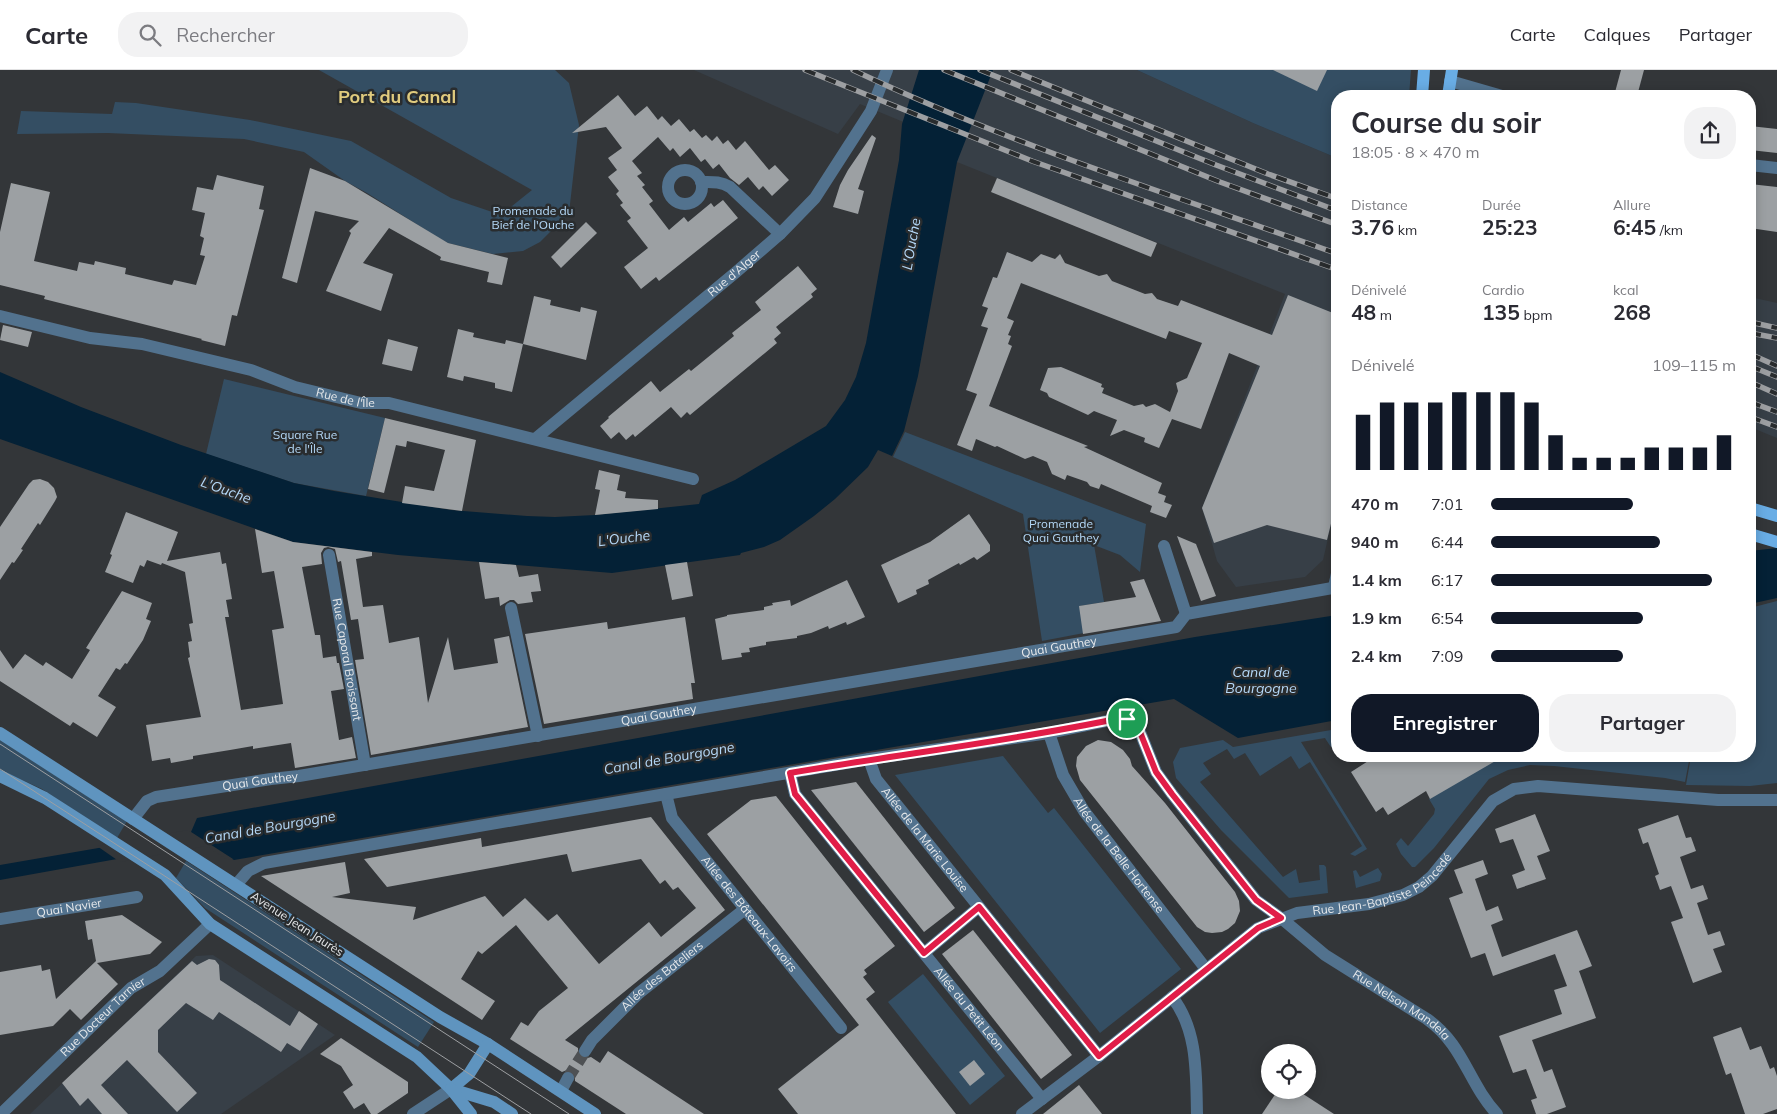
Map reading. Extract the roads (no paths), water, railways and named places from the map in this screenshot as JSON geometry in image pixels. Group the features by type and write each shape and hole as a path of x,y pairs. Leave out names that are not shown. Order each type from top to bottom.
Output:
{"main road":[{"path":"1422,90 1424,70"},
{"path":"1449,90 1451,75"},
{"path":"1756,510 1777,516"},
{"path":"1756,536 1777,542"},
{"name":"Avenue Jean Jaurès","path":"0,732 440,1017 488,1044 595,1114"},
{"path":"0,776 45,798 164,875 210,924 417,1057 450,1089 471,1114"},
{"path":"450,1089 469,1074 488,1044"},
{"path":"450,1089 494,1102 512,1114"}],"street":[{"name":"Rue d'Alger","path":"535,439 780,234 815,198 871,111 887,70"},
{"path":"1451,75 1487,90"},
{"path":"1756,166 1777,168"},
{"path":"702,182 718,182 730,186 780,234"},
{"name":"Rue de l'Île","path":"0,316 90,338 142,344 255,371 295,387 361,403 389,403 693,479"},
{"path":"1164,546 1186,614 1331,588"},
{"name":"Rue Caporal Broissant","path":"330,555 365,765"},
{"path":"511,608 538,736"},
{"name":"Quai Gauthey","path":"133,819 147,801 156,797 299,776 1176,628 1186,614"},
{"name":"Rue Nelson Mandela","path":"236,885 248,871 264,863 790,773 1048,733 1121,718 1132,721 1138,727 1156,772 1256,900 1281,918 1325,955 1439,1028 1453,1043 1482,1096 1497,1114"},
{"name":"Allée de la Belle Hortense","path":"1048,733 1064,775 1084,811 1206,970"},
{"name":"Allée de la Marie Louise","path":"869,760 876,779 1099,1056"},
{"name":"Allée du Petit Léon","path":"790,773 795,794 1042,1099"},
{"name":"Rue Jean-Baptiste Peincedé","path":"1022,1114 1099,1056 1258,928 1297,913 1380,902 1403,895 1419,887 1444,863 1487,807 1506,793 1523,786 1554,786 1718,800 1777,800"},
{"name":"Allée des Bâteaux-Lavoirs","path":"666,794 672,818 841,1028"},
{"name":"Quai Navier","path":"0,919 138,897"},
{"path":"924,953 979,907"},
{"name":"Allée des Bateliers","path":"585,1051 592,1040 639,993 745,909"},
{"name":"Rue Docteur Tarnier","path":"1,1114 131,988 160,971 210,924"},
{"path":"1172,997 1185,1018 1191,1039 1195,1059 1197,1114"},
{"path":"561,1091 568,1078"},
{"path":"413,1114 450,1089"}],"water":[{"name":"L'Ouche","path":"919,70 993,70 957,162 918,376 904,431 892,456 878,450 868,467 835,499 780,540 764,547 741,553 740,555 612,573 398,555 293,542 0,439 0,372 81,407 181,445 294,483 334,491 451,510 555,517 595,515 699,504 702,495 735,480 826,426 845,400 856,377 866,343 899,160 902,124"},
{"path":"1777,548 1777,598 1756,603 1756,550"},
{"name":"Canal de Bourgogne","path":"1331,616 1331,721 1238,738 1174,699 234,860 206,843 0,880 0,865 191,832 197,818 1195,637"}],"tunnel":[{"path":"568,1078 585,1051"}],"tram line":[{"path":"0,744 569,1114"},
{"path":"0,769 531,1114"}],"railway":[{"path":"805,70 1032,161 1331,268"},
{"path":"853,70 912,97 1032,145 1331,252"},
{"path":"944,70 1220,182 1331,222"},
{"path":"980,70 1216,165 1331,208"},
{"path":"1011,70 1268,174 1331,196"},
{"path":"1756,323 1777,328"},
{"path":"1756,334 1777,338"},
{"path":"1756,357 1777,366"},
{"path":"1756,368 1777,377"},
{"path":"1756,385 1777,394"},
{"path":"1756,404 1777,412"},
{"path":"1756,419 1777,427"}],"district":[{"name":"Port du Canal","path":"397,97"}],"park label":[{"name":"Promenade du Bief de l'Ouche","path":"533,218"},
{"name":"Square Rue de l'Île","path":"305,442"},
{"name":"Promenade Quai Gauthey","path":"1061,531"}]}
